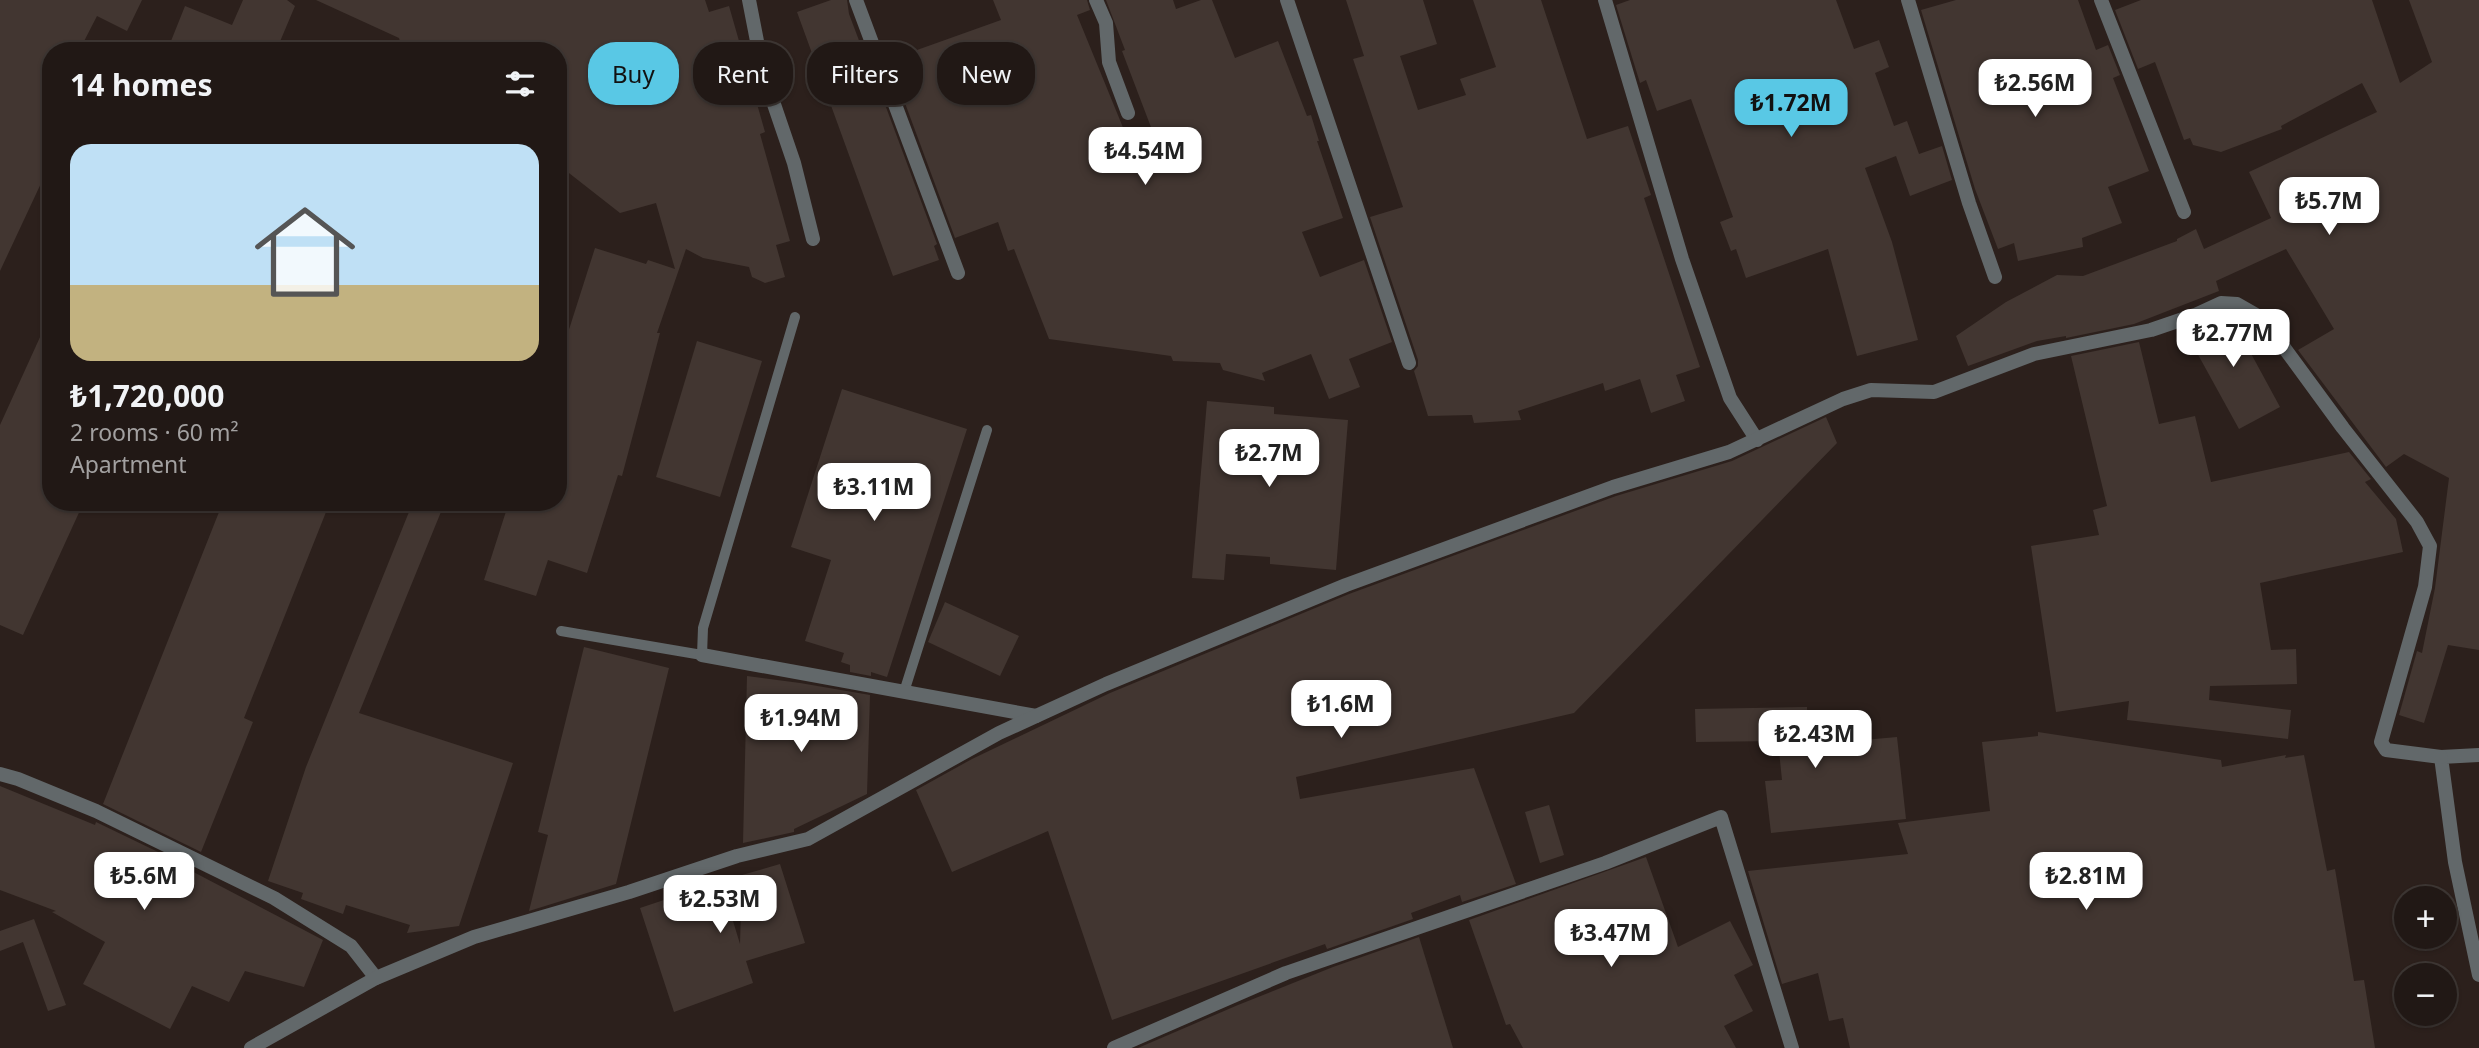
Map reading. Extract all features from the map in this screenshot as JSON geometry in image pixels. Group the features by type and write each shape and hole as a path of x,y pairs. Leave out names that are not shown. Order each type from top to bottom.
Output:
{"street":[{"path":"749,0 763,72 794,163 813,239"},
{"path":"856,0 958,273"},
{"path":"1096,0 1106,23 1109,62 1128,113"},
{"path":"1287,0 1409,363"},
{"path":"1605,0 1682,259 1730,398 1757,440"},
{"path":"1908,0 1969,203 1995,277"},
{"path":"2101,0 2184,212"},
{"path":"251,1048 376,978 474,937 629,892 737,856 808,839 988,739 1036,716 1106,684 1346,585 1613,487 1729,452 1821,407 1871,390 1934,392 2034,354 2151,330 2221,303 2237,304 2258,316 2417,522 2431,546 2425,587 2381,742 2386,750 2441,757 2479,755"},
{"path":"702,654 1036,716"},
{"path":"2441,757 2455,862 2479,975"},
{"path":"0,774 96,811 274,898 351,946 376,978"},
{"path":"1114,1048 1286,973 1605,863 1721,817 1792,1048"}],"lane":[{"path":"561,631 702,654 703,628 795,317"},
{"path":"904,692 987,430"}],"building":[{"path":"0,0 142,0 127,31 97,16 84,42 42,42 42,181 0,271"},
{"path":"243,0 287,0 295,6 280,42 171,42 185,6 232,25"},
{"path":"316,0 705,0 709,12 729,6 739,42 693,42 693,105 757,105 765,132 760,134 790,241 776,245 785,277 765,283 752,277 749,267 703,258 686,249 657,333 660,333 622,476 618,475 587,573 548,560 536,596 484,580 506,511 567,511 567,336 595,248 646,264 648,260 675,269 656,203 620,213 567,171 567,42 400,42 399,38"},
{"path":"831,0 847,0 860,42 808,42 797,12"},
{"path":"993,0 1087,0 1090,10 1077,15 1133,152 1157,143 1106,0 1173,0 1176,9 1201,0 1212,0 1235,58 1278,41 1307,116 1311,115 1343,218 1302,232 1320,277 1364,260 1392,342 1349,359 1360,387 1329,399 1311,354 1262,373 1265,381 1223,370 1220,363 1173,361 1171,356 1049,339 1014,249 1008,251 998,222 955,238 906,105 923,105 923,48 937,43 937,105 1035,105 1035,42 939,42 1001,20"},
{"path":"1346,0 1423,0 1437,44 1400,56 1418,110 1466,95 1460,79 1496,67 1473,0 1541,0 1587,139 1628,126 1651,195 1644,198 1700,367 1676,375 1685,401 1651,413 1640,379 1605,391 1603,383 1518,411 1521,420 1474,423 1472,415 1428,416 1414,371 1418,360 1370,217 1403,207 1353,59 1364,56"},
{"path":"1630,0 1836,0 1854,49 1879,40 1889,67 1875,73 1894,126 1907,121 1919,154 1942,146 1952,180 1910,196 1896,156 1865,168 1892,242 1918,340 1857,356 1828,249 1746,278 1736,249 1731,251 1720,222 1733,217 1691,99 1657,111 1646,80 1640,83 1616,5"},
{"path":"1956,0 2078,0 2096,50 2108,45 2120,75 2113,78 2149,171 2108,187 2122,223 2082,238 2083,247 2018,261 2014,243 1998,249 1975,189 1921,10"},
{"path":"2141,0 2372,0 2400,83 2432,62 2409,0 2479,0 2479,650 2448,645 2424,723 2399,715 2417,651 2422,653 2435,588 2449,478 2404,454 2386,467 2298,350 2334,329 2286,249 2216,281 2219,291 2134,324 2037,341 1968,366 1956,336 2006,302 2057,275 2083,276 2177,241 2196,229 2204,249 2271,218 2249,172 2377,112 2362,83 2281,126 2282,129 2221,152 2193,145 2190,138 2184,140 2155,62 2138,69 2115,10"},
{"path":"831,105 885,105 937,244 934,246 939,260 893,276"},
{"path":"2223,313 2229,313 2280,407 2239,429 2185,331"},
{"path":"42,333 42,511 80,511 23,635 0,625 0,425"},
{"path":"697,341 762,361 720,497 656,477"},
{"path":"2139,342 2159,424 2195,416 2211,482 2349,452 2371,479 2365,482 2396,519 2403,552 2260,583 2271,650 2296,649 2297,684 2210,686 2209,700 2291,710 2288,739 2127,720 2129,701 2056,712 2031,546 2099,535 2093,510 2107,506 2071,356"},
{"path":"842,389 967,429 887,677 871,672 871,676 850,672 850,665 841,662 844,653 805,641 831,560 791,547"},
{"path":"1207,401 1274,407 1274,414 1348,420 1336,570 1270,564 1270,557 1226,554 1224,580 1192,578"},
{"path":"1826,417 1837,443 1574,713 1296,777 1300,799 1474,768 1516,884 1462,902 1460,895 1411,913 1413,919 1327,949 1325,944 1112,1020 1048,831 952,872 916,790 972,759 1110,693 1349,594 1616,496 1732,461"},
{"path":"219,511 326,511 244,718 253,722 201,852 103,804"},
{"path":"409,511 441,511 359,713 513,763 459,926 407,933 410,925 346,905 343,914 301,899 303,893 268,881 306,767"},
{"path":"945,602 1019,636 1000,676 928,642"},
{"path":"584,647 669,668 616,884 529,911 548,835 538,832"},
{"path":"747,676 870,695 867,794 794,829 794,832 743,843"},
{"path":"1807,707 1808,745 1897,737 1906,819 1771,833 1765,781 1782,780 1778,741 1696,742 1695,709"},
{"path":"2038,732 2221,760 2222,767 2286,755 2285,758 2304,755 2327,871 2335,869 2354,981 2364,980 2375,1048 1850,1048 1843,1018 1829,1021 1818,973 1782,984 1748,871 1908,854 1898,823 1990,811 1982,742 2038,736"},
{"path":"0,786 95,825 96,822 183,864 182,866 323,940 304,987 245,971 229,1002 192,986 170,1029 83,984 105,942 52,912 56,911 0,890"},
{"path":"1549,805 1564,855 1540,863 1525,812"},
{"path":"1646,857 1678,947 1730,921 1753,965 1734,975 1753,1011 1724,1026 1736,1048 1523,1048 1510,1024 1506,1025 1469,920"},
{"path":"780,864 805,943 746,961 753,983 674,1012 640,908 691,891 689,885 719,875 740,944 742,875"},
{"path":"34,919 66,1005 48,1011 23,942 0,951 0,931"},
{"path":"1419,937 1453,1048 1138,1048 1333,967"}]}
